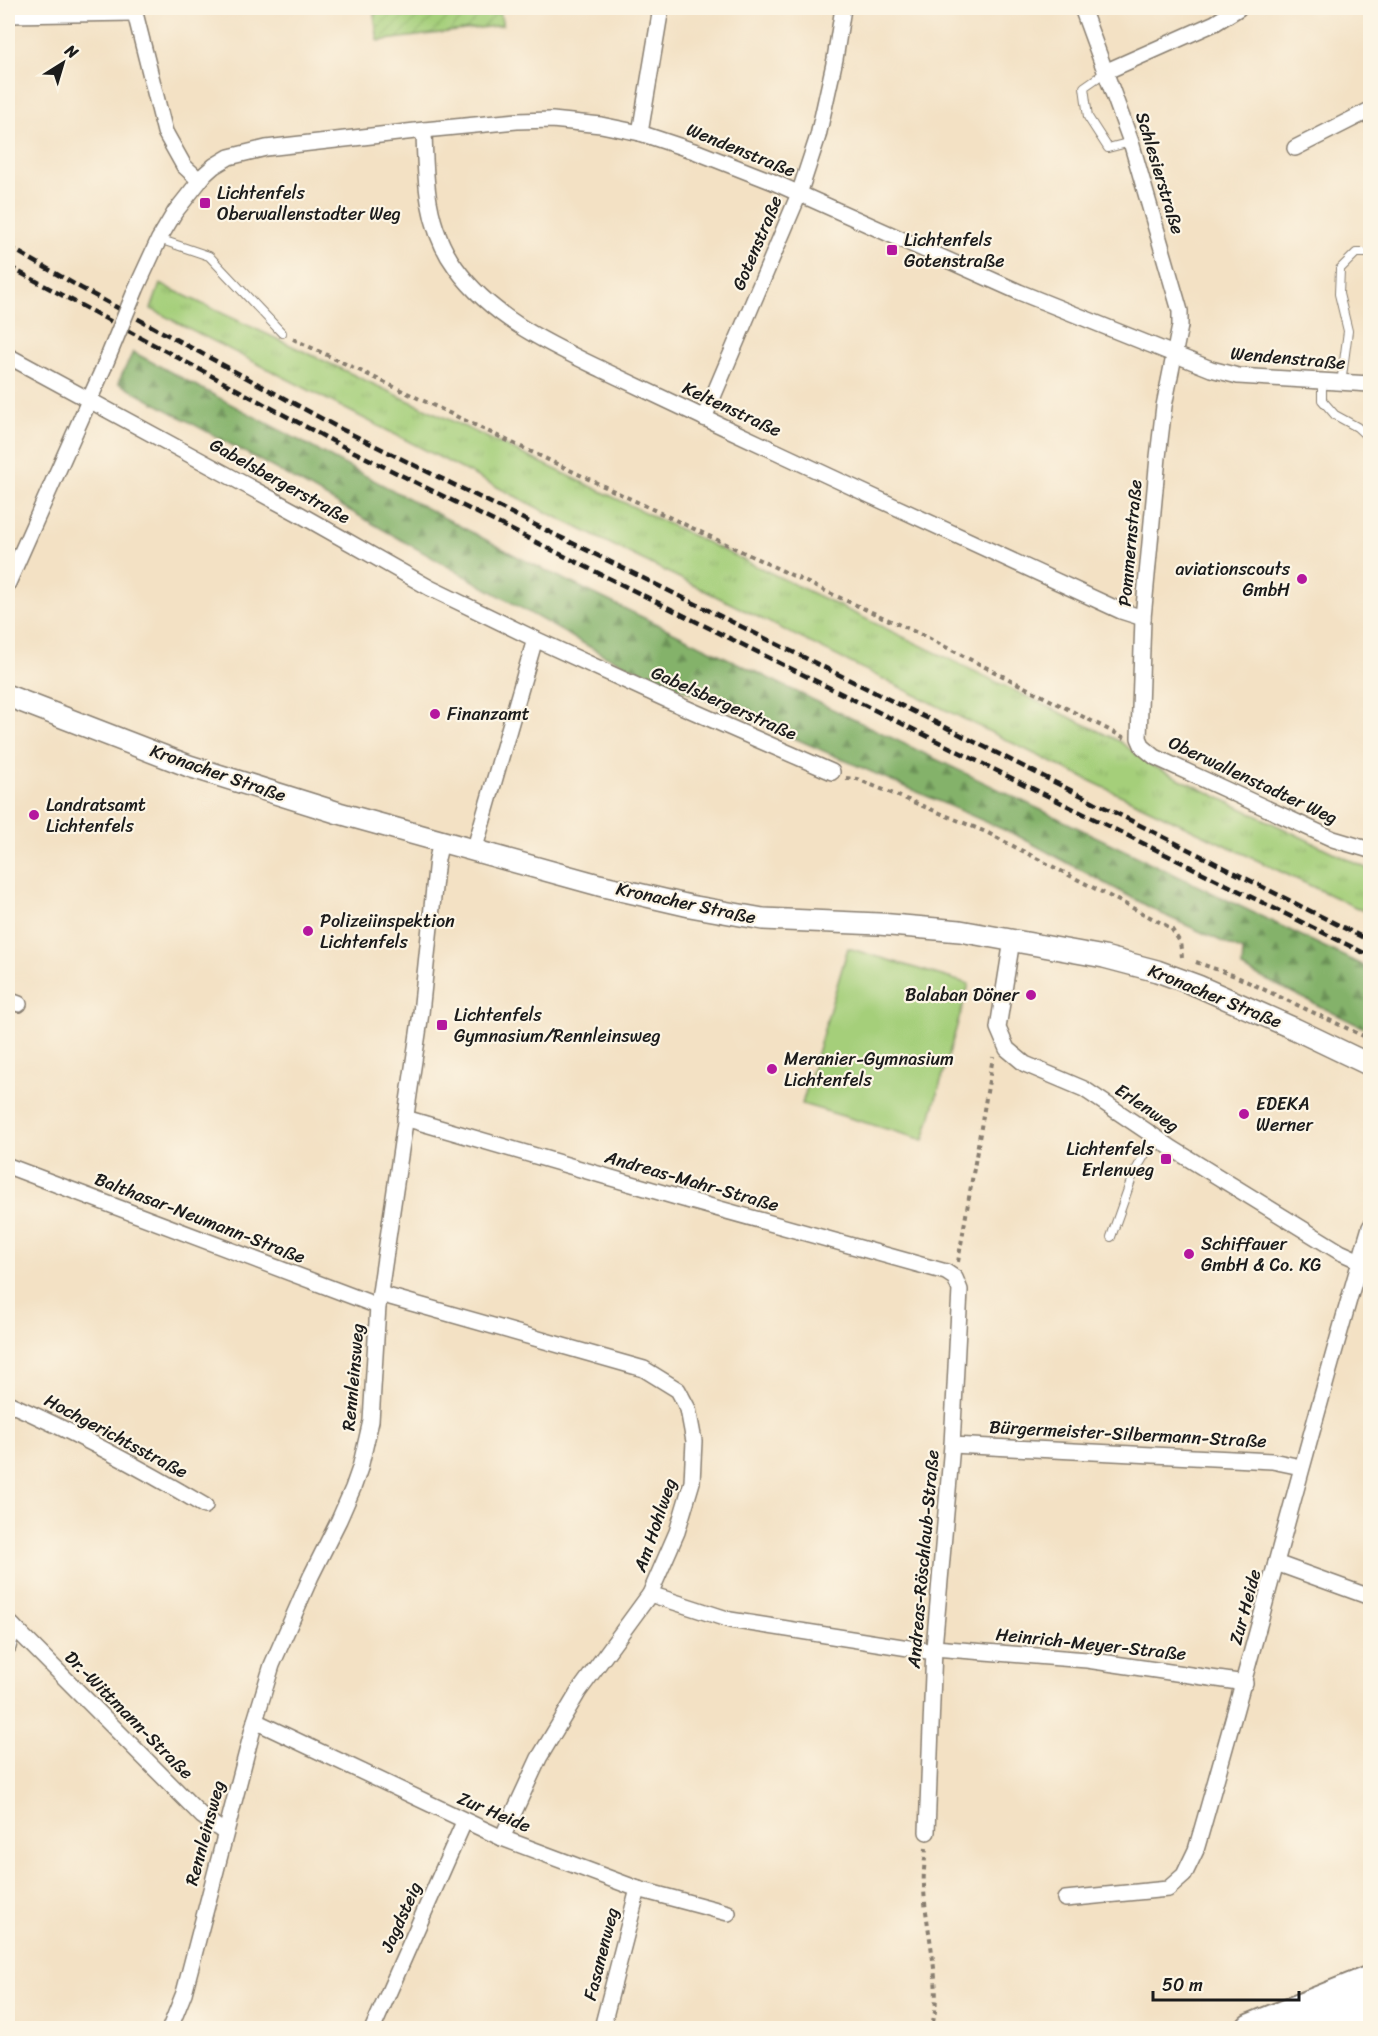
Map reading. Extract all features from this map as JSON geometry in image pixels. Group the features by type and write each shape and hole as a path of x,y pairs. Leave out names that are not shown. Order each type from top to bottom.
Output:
{"highway":[{"path":"1251,2028 1371,1980"},
{"path":"1288,2028 1371,2007"}],"street":[{"path":"640,133 661,8"},
{"name":"Gotenstraße","path":"704,418 799,194 818,136 835,59 843,8"},
{"name":"Schlesierstraße","path":"1082,8 1107,71 1131,142 1177,298 1180,326 1175,354"},
{"path":"1107,71 1215,23 1239,8"},
{"path":"8,15 135,10 165,132 184,166 199,180"},
{"path":"1295,148 1371,110"},
{"name":"Wendenstraße","path":"89,398 159,239 175,212 199,180 214,166 229,158 266,148 424,129 552,120 601,125 640,133 697,152 799,194 1019,292 1211,369 1238,376 1322,383 1371,384"},
{"name":"Keltenstraße","path":"424,129 428,200 442,248 473,289 515,324 544,342 704,418 1111,606 1143,618"},
{"name":"Pommernstraße","path":"1139,738 1143,618 1164,406 1175,354"},
{"name":"Gabelsbergerstraße","path":"8,356 89,398 430,588 672,702 832,772"},
{"path":"8,583 89,398"},
{"path":"474,851 535,639"},
{"name":"Kronacher Straße","path":"8,696 189,766 339,813 573,878 656,898 763,919 914,926 1012,940 1104,957 1157,971 1198,986 1371,1065"},
{"name":"Oberwallenstadter Weg","path":"1139,738 1143,747 1155,757 1333,839 1371,850"},
{"name":"Rennleinsweg","path":"170,2028 184,1993 255,1721 272,1665 310,1576 339,1520 360,1468 371,1421 379,1300 421,1013 436,858 441,842"},
{"path":"998,1028 1012,940"},
{"name":"Erlenweg","path":"998,1028 1007,1049 1025,1064 1084,1089 1155,1137 1340,1252 1360,1261"},
{"name":"Andreas-Mahr-Straße","path":"405,1118 946,1272 958,1284"},
{"name":"Balthasar-Neumann-Straße","path":"8,1166 379,1300"},
{"name":"Zur Heide","path":"1065,1899 1168,1889 1184,1875 1196,1850 1245,1683 1301,1467 1371,1227"},
{"name":"Andreas-Röschlaub-Straße","path":"927,1832 934,1650 952,1445 958,1284"},
{"name":"Am Hohlweg","path":"379,1300 644,1369 678,1390 688,1409 694,1441 692,1482 677,1532 650,1594 579,1691 539,1758 502,1838"},
{"name":"Hochgerichtsstraße","path":"8,1403 112,1452 205,1506"},
{"name":"Bürgermeister-Silbermann-Straße","path":"952,1445 1272,1461 1301,1467"},
{"path":"1276,1563 1371,1597"},
{"name":"Heinrich-Meyer-Straße","path":"650,1594 730,1620 934,1650 1087,1660 1245,1683"},
{"path":"8,1647 10,1623"},
{"name":"Dr.-Wittmann-Straße","path":"10,1623 202,1816 225,1833"},
{"name":"Zur Heide","path":"255,1721 502,1838 638,1889 728,1913"},
{"name":"Jagdsteig","path":"373,2028 465,1822"},
{"name":"Fasanenweg","path":"603,2028 638,1889"}],"lane":[{"path":"1107,71 1084,87 1088,117 1108,148 1131,142"},
{"path":"159,239 208,256 282,333"},
{"path":"1341,384 1348,331 1339,294 1340,269 1356,253 1371,254"},
{"path":"1322,383 1322,400 1335,415 1357,427 1371,439"},
{"path":"1111,1237 1133,1175 1155,1137"}],"path":[{"path":"282,333 922,635 1126,739 1139,738"},
{"path":"832,772 986,832 1171,928 1180,942 1182,957 1235,976 1371,1039"},
{"path":"958,1284 998,1028"},
{"path":"927,1832 924,1885 935,1987 935,2018 931,2028"}],"green space":[{"path":"373,8 499,8 503,25 378,41"},
{"path":"160,284 561,472 1119,741 1151,765 1370,870 1370,914 1059,766 540,509 151,309"},
{"path":"133,352 520,558 1370,969 1370,1031 1242,968 1243,951 1166,916 1018,836 602,654 303,484 118,383"},
{"path":"848,948 969,984 924,1140 802,1104"}],"railway":[{"path":"8,246 341,429 951,730 1370,941"},
{"path":"8,266 338,444 1370,956"}],"place":[{"name":"Lichtenfels Oberwallenstadter Weg","path":"205,203"},
{"name":"Lichtenfels Gotenstraße","path":"892,250"},
{"name":"aviationscouts GmbH","path":"1302,579"},
{"name":"Finanzamt","path":"435,714"},
{"name":"Landratsamt Lichtenfels","path":"34,815"},
{"name":"Polizeiinspektion Lichtenfels","path":"308,931"},
{"name":"Balaban Döner","path":"1031,995"},
{"name":"Lichtenfels Gymnasium/Rennleinsweg","path":"442,1025"},
{"name":"Meranier-Gymnasium Lichtenfels","path":"772,1069"},
{"name":"EDEKA Werner","path":"1244,1114"},
{"name":"Lichtenfels Erlenweg","path":"1166,1159"},
{"name":"Schiffauer GmbH & Co. KG","path":"1189,1254"}]}
